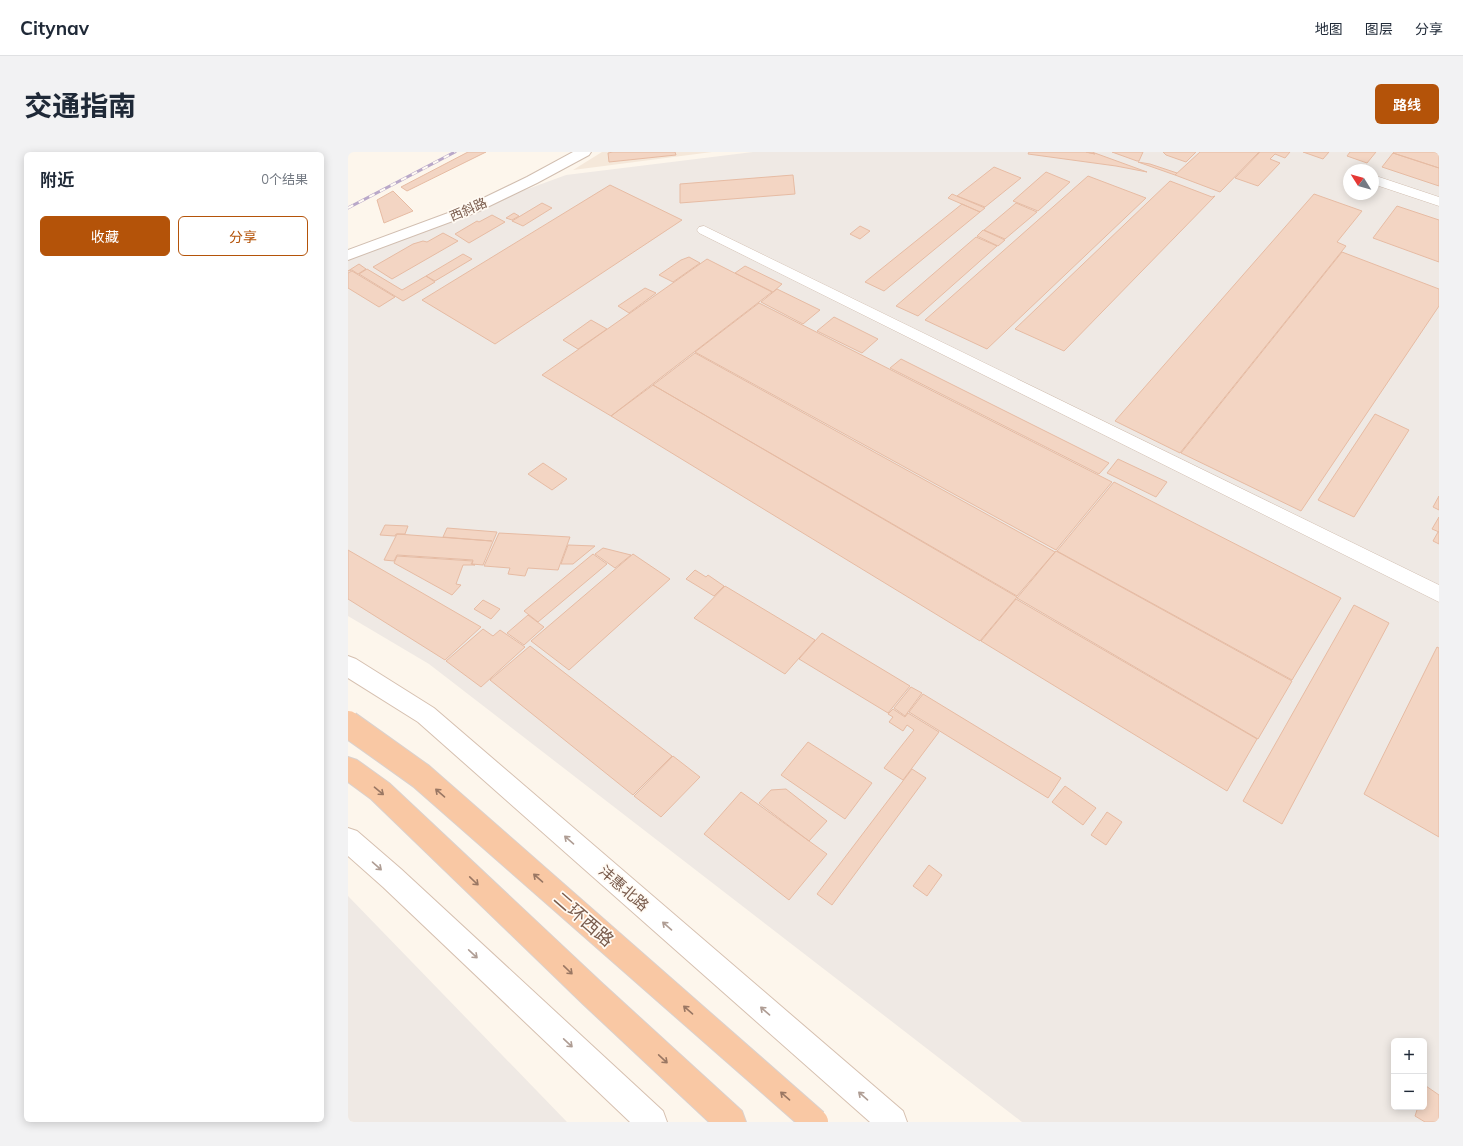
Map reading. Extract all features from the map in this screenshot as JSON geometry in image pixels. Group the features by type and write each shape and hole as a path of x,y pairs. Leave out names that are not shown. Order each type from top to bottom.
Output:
{"highway":[{"name":"二环西路","path":"348,724 421,776 815,1122"},
{"path":"348,768 380,791 593,994 731,1122"}],"main road":[{"name":"西斜路","path":"348,255 472,209 532,180 584,152"},
{"name":"沣惠北路","path":"348,666 426,716 892,1122"},
{"path":"348,840 392,878 652,1122"}],"street":[{"path":"1379,181 1439,202"},
{"path":"704,230 1439,594"}],"shaded area":[{"path":"602,152 712,152 573,170"},
{"path":"753,152 1439,152 1439,1122 1022,1122 429,664 348,616 348,255 566,175"},
{"path":"348,896 567,1122 348,1122"}],"building":[{"path":"468,152 486,152 407,191 401,187"},
{"path":"675,152 676,155 609,162 608,153"},
{"path":"1029,152 1092,152 1147,172 1116,166 1028,154"},
{"path":"1112,152 1143,152 1139,161 1137,161"},
{"path":"1163,152 1196,152 1186,162 1166,155"},
{"path":"1200,152 1259,152 1220,192 1175,175"},
{"path":"1260,152 1290,152 1285,158 1275,154 1270,159 1280,163 1258,186 1235,178"},
{"path":"1303,152 1329,152 1323,159"},
{"path":"1350,152 1376,152 1367,163 1347,156"},
{"path":"1434,152 1439,154 1439,168 1393,153"},
{"path":"1393,153 1439,168 1439,186 1382,167"},
{"path":"1138,162 1150,164 1177,173 1175,175"},
{"path":"994,167 1021,178 985,207 957,196"},
{"path":"1046,172 1070,182 1038,211 1013,201"},
{"path":"793,175 795,194 680,203 680,184"},
{"path":"1088,176 1146,198 987,349 925,320"},
{"path":"1170,181 1212,197 1215,196 1064,351 1015,329"},
{"path":"610,185 682,220 495,344 422,300"},
{"path":"393,191 413,211 384,223 377,200"},
{"path":"952,194 985,208 980,212 948,198"},
{"path":"1314,194 1362,211 1337,242 1346,246 1180,453 1115,421"},
{"path":"542,203 552,208 523,226 512,221"},
{"path":"1016,203 1037,212 1005,239 984,230"},
{"path":"962,204 980,212 884,291 865,282"},
{"path":"1397,206 1439,220 1439,262 1373,238"},
{"path":"514,213 519,216 512,220 506,218"},
{"path":"492,215 505,222 469,243 455,234 477,221 479,222"},
{"path":"860,226 870,231 860,239 850,234"},
{"path":"983,230 1005,240 998,246 977,236"},
{"path":"443,233 458,241 392,279 373,267 413,244 423,241 427,242"},
{"path":"976,237 997,246 918,316 896,306"},
{"path":"1342,252 1439,289 1439,306 1301,511 1181,453"},
{"path":"463,254 472,259 435,281 426,276"},
{"path":"689,257 700,263 673,282 659,275 681,260"},
{"path":"707,259 772,292 611,416 542,375"},
{"path":"359,264 366,269 358,274 352,270 348,271"},
{"path":"745,266 782,284 773,292 735,273"},
{"path":"367,269 402,290 426,276 435,282 403,301 359,274"},
{"path":"352,271 395,297 379,307 348,288 348,273"},
{"path":"645,288 656,293 629,313 618,306"},
{"path":"777,289 820,310 803,324 761,302"},
{"path":"759,303 1112,482 1056,550 695,352"},
{"path":"834,317 878,339 862,353 817,331"},
{"path":"591,320 607,329 578,349 563,340"},
{"path":"695,353 1055,552 1017,596 653,385"},
{"path":"901,359 1109,463 1099,474 890,368"},
{"path":"653,385 1017,597 980,641 611,416"},
{"path":"1375,414 1409,430 1354,517 1318,500"},
{"path":"1118,459 1167,482 1156,497 1107,473"},
{"path":"543,463 567,479 552,490 528,474"},
{"path":"1114,482 1341,598 1292,680 1057,551"},
{"path":"1439,496 1439,510 1433,507"},
{"path":"1439,517 1439,532 1432,529"},
{"path":"385,525 408,526 405,534 396,534 395,536 380,535"},
{"path":"447,528 497,532 483,565 472,564 473,560 397,555 394,561 384,560 397,534 492,541 443,537"},
{"path":"1439,532 1439,544 1433,541"},
{"path":"499,533 570,537 558,570 528,568 525,576 508,574 510,568 484,566"},
{"path":"568,545 595,546 573,564 561,564"},
{"path":"603,548 631,555 615,568 595,554"},
{"path":"348,550 481,627 445,660 348,599"},
{"path":"1056,551 1292,681 1258,739 1017,598"},
{"path":"593,554 607,564 538,622 524,611"},
{"path":"633,554 670,579 569,670 531,641"},
{"path":"397,556 473,561 471,564 475,565 463,565 456,584 461,585 452,595 394,563"},
{"path":"695,570 706,577 708,575 724,586 714,596 686,579"},
{"path":"725,586 815,640 785,674 694,618"},
{"path":"1016,599 1257,739 1227,791 981,641"},
{"path":"483,600 500,609 491,619 474,609"},
{"path":"1354,605 1389,623 1282,824 1243,801"},
{"path":"528,615 544,627 524,645 507,633"},
{"path":"483,629 493,636 500,630 525,647 481,687 446,661"},
{"path":"822,633 910,686 888,713 799,659"},
{"path":"530,646 672,756 633,795 490,680"},
{"path":"1437,647 1439,648 1439,837 1364,794"},
{"path":"911,687 922,693 905,716 894,708"},
{"path":"923,694 1061,778 1048,798 909,712"},
{"path":"893,709 905,717 908,713 939,732 903,780 884,768 914,730 907,725 903,731 889,722 893,717 888,714"},
{"path":"808,742 872,783 845,819 781,775"},
{"path":"673,756 700,777 661,817 634,796"},
{"path":"912,769 926,778 832,905 817,894"},
{"path":"1065,786 1096,808 1083,825 1052,802"},
{"path":"786,789 827,821 809,841 759,803 771,790"},
{"path":"741,792 827,854 789,900 704,834"},
{"path":"1107,812 1122,822 1106,845 1091,835"},
{"path":"929,865 942,875 927,896 913,886"},
{"path":"1427,1087 1439,1095 1439,1122 1425,1122 1415,1116 1417,1110 1427,1110"}],"railway":[{"path":"348,208 455,152"}]}
